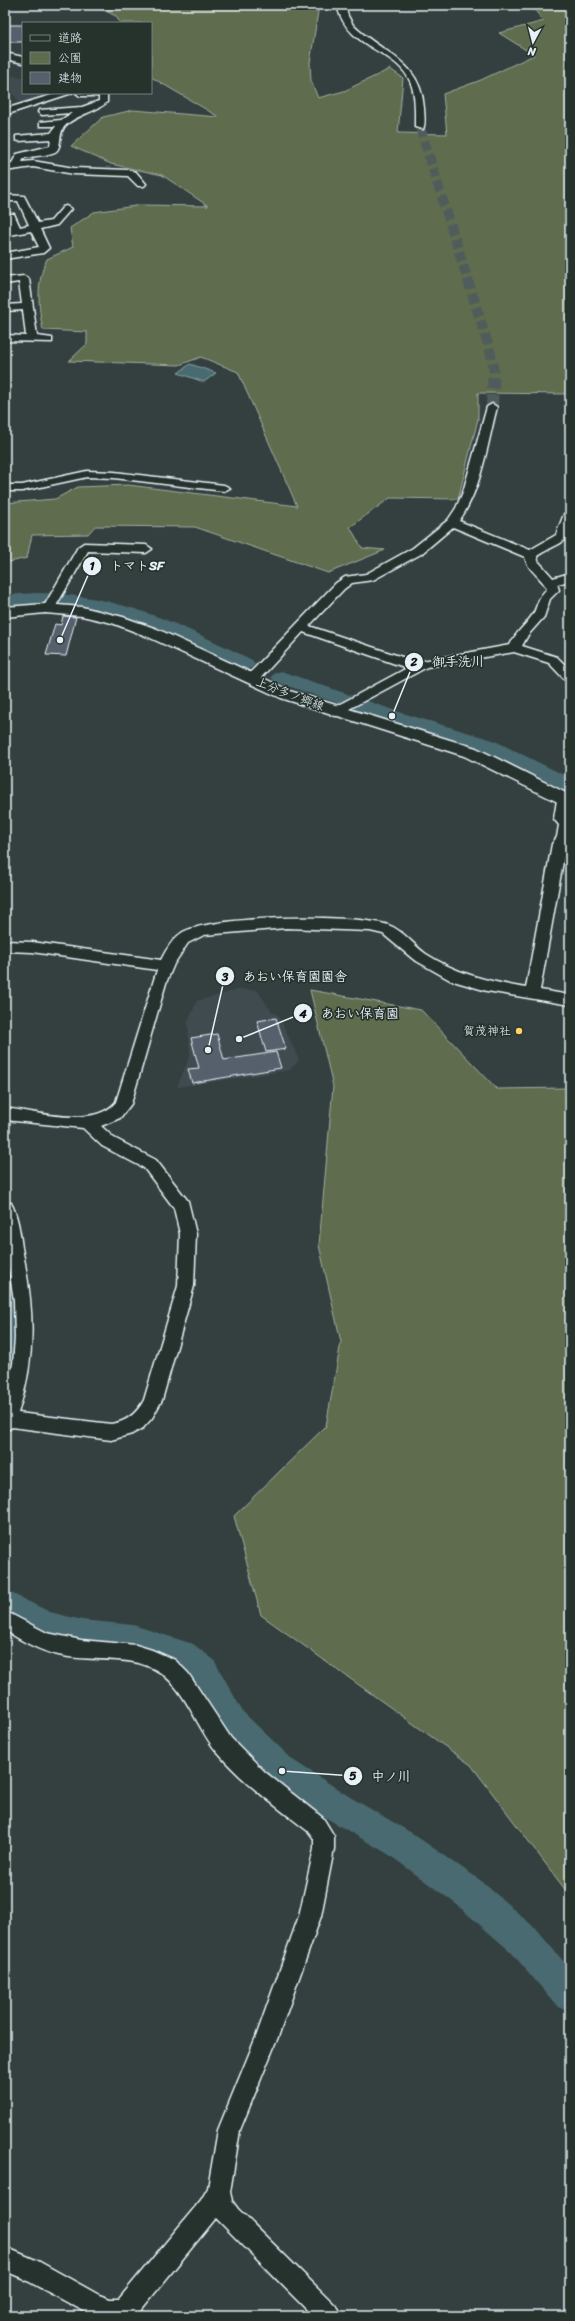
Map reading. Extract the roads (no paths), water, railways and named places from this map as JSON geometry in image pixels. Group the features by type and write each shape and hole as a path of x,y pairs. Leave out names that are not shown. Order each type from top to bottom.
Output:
{"main road":[{"name":"上分多ノ郷線","path":"5,612 51,606 94,612 132,623 286,695 341,709 425,736 471,753 515,773 567,801"}],"street":[{"path":"341,5 344,19 350,27 391,57 411,76 418,91 420,127"},
{"path":"5,56 22,60"},
{"path":"5,112 23,105 64,94"},
{"path":"42,112 82,110 101,105 104,96 88,94"},
{"path":"16,165 20,156 51,150 58,128 82,110"},
{"path":"43,124 63,123"},
{"path":"19,138 55,140"},
{"path":"19,148 55,140"},
{"path":"5,168 16,165 42,164 63,172 131,173 141,184"},
{"path":"5,198 21,198 35,228 43,250 5,256"},
{"path":"5,233 35,228 57,221 66,209"},
{"path":"11,216 16,231"},
{"path":"5,281 24,279 32,339"},
{"path":"5,312 27,307"},
{"path":"5,338 48,340"},
{"path":"252,679 346,582 368,577 417,551 452,522 462,508 469,492 492,407"},
{"path":"5,488 22,488 87,474 114,475 224,488"},
{"path":"452,522 531,555 557,542 566,529 570,514"},
{"path":"51,606 84,547 146,549"},
{"path":"515,648 522,634 538,617 544,598 553,590 550,582 532,562 531,555"},
{"path":"550,582 570,577"},
{"path":"302,628 418,667"},
{"path":"341,709 428,663 515,648 553,660 570,677"},
{"path":"532,993 559,844 564,838 566,824 561,819 567,801"},
{"path":"5,1114 90,1124 110,1117 121,1109 159,983 166,966 185,938 210,929 268,924 355,924 384,928 410,949 454,976 570,1000"},
{"path":"5,946 32,947 166,966"},
{"path":"5,1208 15,1247 22,1300 23,1334 21,1367 6,1421 111,1432 124,1430 132,1426 146,1413 154,1400 186,1286 188,1234 182,1206 150,1164 108,1142 90,1124"},
{"path":"5,1620 46,1642 144,1656 162,1661 173,1669 181,1679 224,1745 258,1779 316,1825 324,1836 324,1849 310,1916 267,2037 229,2130 219,2192 221,2206 230,2218 330,2316"},
{"path":"5,2259 30,2269 108,2311 124,2311 135,2302 209,2208 219,2192"}],"water":[{"path":"190,364 216,373 204,382 178,373"}],"waterway":[{"path":"5,601 36,599 69,600 116,608 146,618 245,664"},
{"path":"281,677 392,716 486,745 570,786"},
{"path":"5,1266 9,1306 5,1375"},
{"path":"5,1603 44,1624 82,1634 133,1639 182,1654 203,1670 232,1722 282,1771 339,1808 399,1843 468,1892 523,1940 570,1995"}],"tunnel":[{"path":"420,127 491,354 494,372"},
{"path":"492,407 494,372"}],"place":[{"name":"トマトSF","path":"60,640"},
{"name":"御手洗川","path":"392,716"},
{"name":"賀茂神社","path":"519,1031"},
{"name":"あおい保育園","path":"239,1039"},
{"name":"あおい保育園園舎","path":"208,1050"},
{"name":"中ノ川","path":"282,1771"}]}
